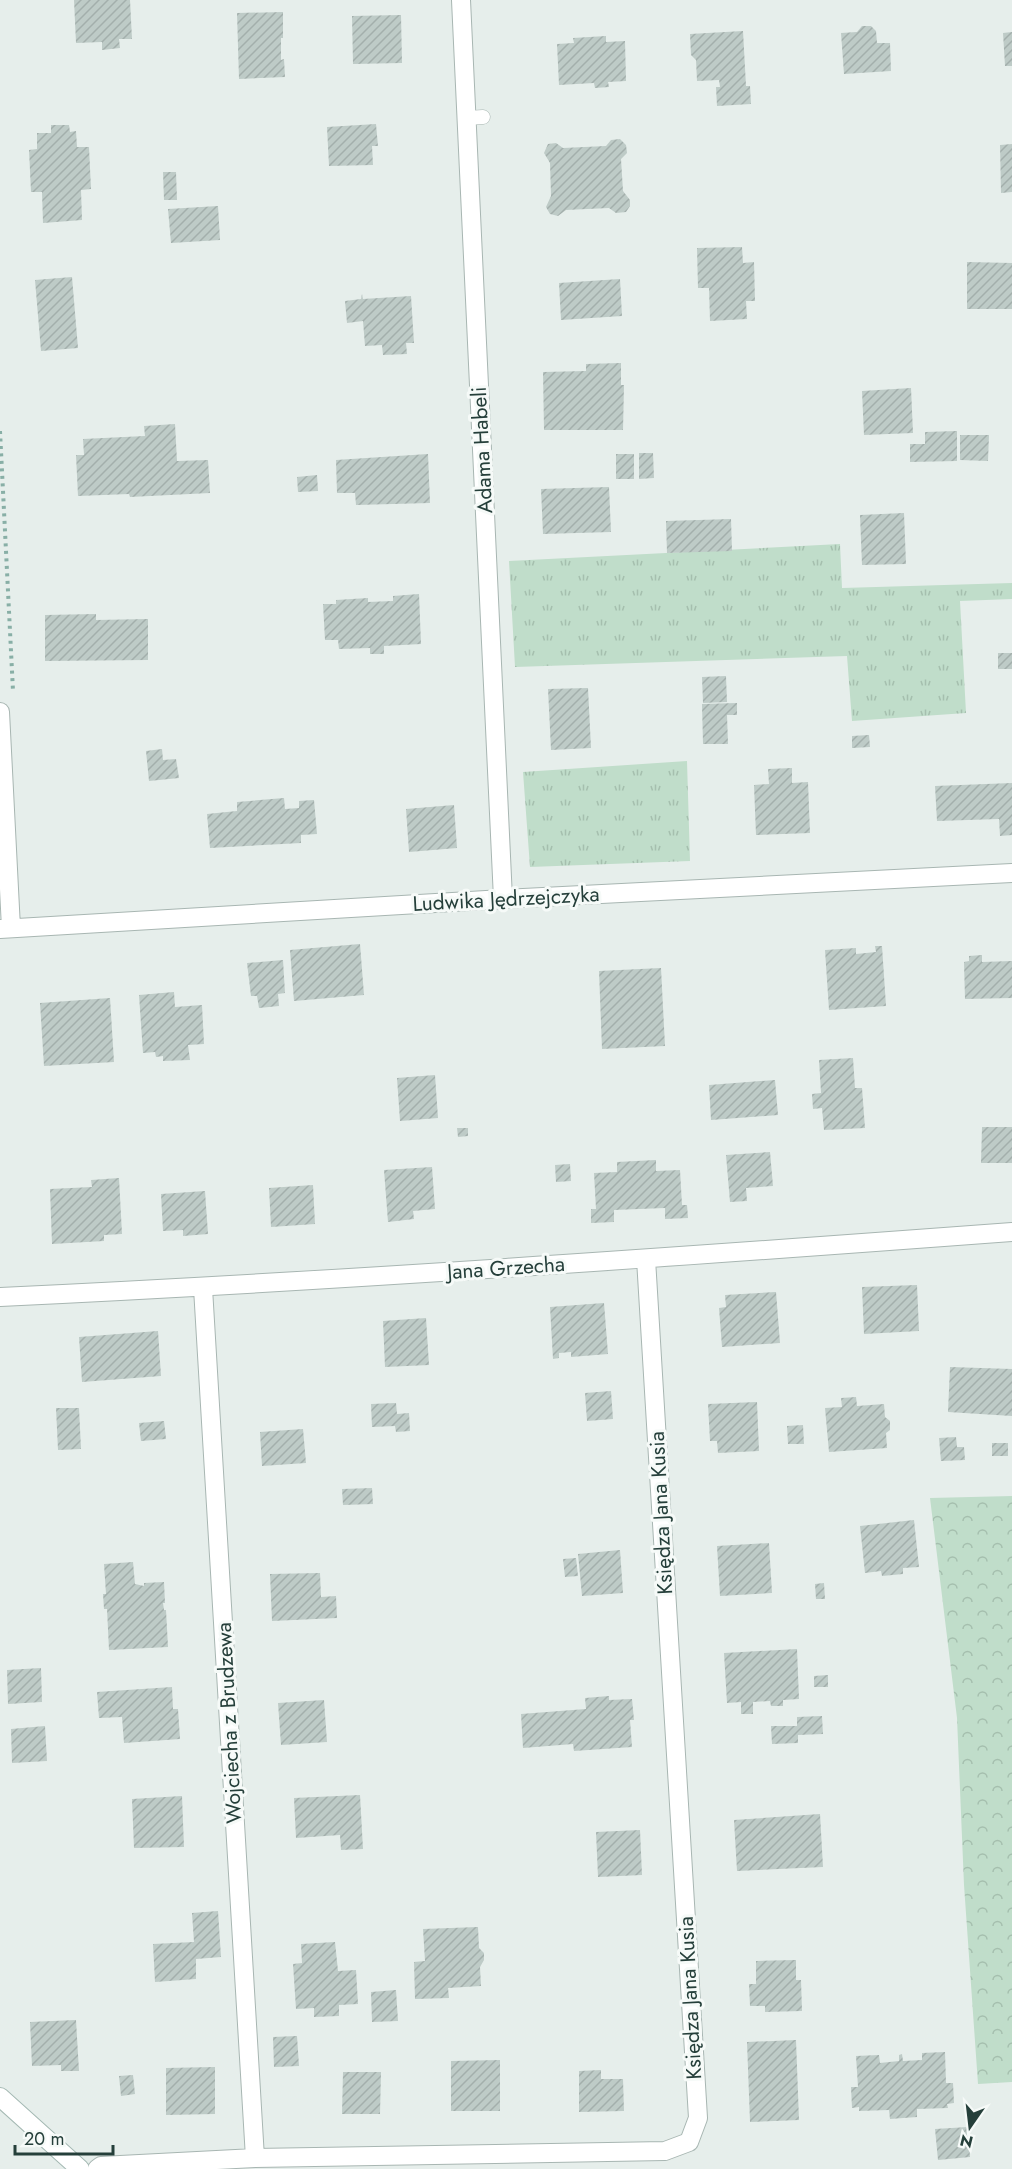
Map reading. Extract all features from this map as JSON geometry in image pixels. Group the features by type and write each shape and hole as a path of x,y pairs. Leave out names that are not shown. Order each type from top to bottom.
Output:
{"street":[{"name":"Adama Habeli","path":"462,0 475,118 503,899"},
{"path":"0,712 5,929"},
{"name":"Ludwika Jędrzejczyka","path":"5,929 503,899 1012,873"},
{"name":"Jana Grzecha","path":"0,1297 203,1288 1012,1232"},
{"name":"Księdza Jana Kusia","path":"97,2169 101,2166 255,2158 665,2151 689,2142 698,2118 646,1259"},
{"name":"Wojciecha z Brudzewa","path":"203,1288 255,2158"},
{"path":"0,2097 80,2169"}],"path":[{"path":"0,431 13,698"}],"green space":[{"path":"840,544 842,588 1012,583 1012,599 960,601 966,713 852,721 847,656 515,667 509,561"},
{"path":"687,761 690,861 530,867 523,772"},
{"path":"1012,1496 1012,2082 978,2084 964,1885 957,1718 930,1498"}],"building":[{"path":"74,0 130,0 132,39 119,39 120,48 102,50 102,42 76,43"},
{"path":"283,12 281,60 284,59 285,77 239,79 237,13"},
{"path":"401,15 402,63 353,64 352,16"},
{"path":"862,26 871,26 876,31 877,43 890,43 891,71 844,74 841,33 857,32"},
{"path":"743,31 746,86 750,86 751,104 717,106 716,87 720,87 719,80 697,81 696,60 691,55 690,34"},
{"path":"1012,32 1012,66 1005,66 1003,33"},
{"path":"606,36 606,42 625,41 626,81 608,82 609,87 595,88 594,83 559,85 557,44 574,43 573,38"},
{"path":"376,124 378,146 372,146 373,165 329,166 327,127"},
{"path":"51,125 69,125 70,132 76,131 77,147 89,147 91,189 81,190 82,220 43,223 42,192 31,192 29,150 37,149 37,133 51,133"},
{"path":"620,139 626,145 627,153 621,159 623,191 630,200 630,206 626,212 616,213 609,208 566,210 558,216 550,214 546,207 551,196 550,163 544,153 548,144 556,143 563,148 606,146 611,140"},
{"path":"1012,144 1012,192 1001,193 1000,145"},
{"path":"163,172 176,172 177,200 164,200"},
{"path":"218,206 220,240 171,243 168,209"},
{"path":"742,247 743,263 754,262 755,301 746,301 747,319 710,321 709,288 698,288 697,248"},
{"path":"967,262 1012,263 1012,309 967,309"},
{"path":"72,277 78,348 41,351 35,280"},
{"path":"620,279 622,316 561,320 559,283"},
{"path":"362,294 363,299 411,296 414,343 406,343 407,354 383,355 382,345 365,346 363,321 347,323 345,301 361,299"},
{"path":"621,363 621,385 624,385 623,430 544,430 543,372 586,371 586,364"},
{"path":"911,388 913,433 864,435 862,391"},
{"path":"175,424 177,461 208,460 210,493 130,497 129,494 78,496 76,455 84,455 83,439 145,436 144,426"},
{"path":"957,431 957,461 910,462 910,444 925,444 925,432"},
{"path":"960,435 989,435 988,461 960,460"},
{"path":"639,453 653,453 654,478 639,479"},
{"path":"428,454 430,503 356,505 355,493 337,493 336,460"},
{"path":"616,454 634,454 634,479 616,479"},
{"path":"317,475 318,491 298,492 297,477"},
{"path":"609,487 611,532 543,534 541,489"},
{"path":"904,513 906,564 862,565 860,515"},
{"path":"731,519 732,551 667,553 666,521"},
{"path":"419,594 421,644 384,646 384,654 370,654 370,648 339,649 338,640 325,640 323,604 336,604 336,600 368,598 368,602 393,601 393,596"},
{"path":"96,614 96,620 148,619 148,660 45,661 45,615"},
{"path":"998,653 1012,653 1012,669 998,669"},
{"path":"726,676 727,702 703,703 702,677"},
{"path":"588,688 591,748 551,750 548,689"},
{"path":"737,703 737,715 727,715 728,744 703,744 702,704"},
{"path":"869,735 870,747 852,748 852,736"},
{"path":"162,749 163,760 176,759 179,778 149,781 146,751"},
{"path":"792,768 792,783 808,782 810,833 756,835 754,785 769,784 768,769"},
{"path":"1012,783 1012,835 1000,836 999,819 937,821 935,786"},
{"path":"284,798 285,809 299,808 299,801 314,800 317,834 301,835 301,843 210,848 207,814 237,811 237,802"},
{"path":"454,805 457,848 409,852 406,809"},
{"path":"360,944 364,995 294,1001 290,950"},
{"path":"875,946 882,946 886,1006 829,1010 825,950 856,948 856,954 876,952"},
{"path":"982,955 982,962 1012,961 1012,998 965,999 964,962 969,961 969,956"},
{"path":"283,960 285,993 278,994 279,1006 259,1008 257,996 251,996 247,963"},
{"path":"661,968 665,1046 602,1049 599,971"},
{"path":"174,992 175,1007 202,1005 204,1044 188,1045 190,1060 163,1061 163,1056 156,1057 155,1052 143,1053 139,995"},
{"path":"110,998 114,1062 44,1066 40,1003"},
{"path":"853,1058 855,1088 862,1088 865,1128 824,1130 822,1108 813,1109 812,1094 821,1093 819,1060"},
{"path":"435,1075 438,1118 400,1121 397,1078"},
{"path":"775,1080 778,1115 711,1120 709,1085"},
{"path":"982,1127 1012,1127 1012,1163 981,1163"},
{"path":"457,1128 468,1128 468,1136 458,1137"},
{"path":"770,1152 773,1186 746,1188 747,1201 730,1202 726,1155"},
{"path":"656,1160 656,1171 680,1170 682,1205 687,1205 688,1218 665,1219 665,1208 614,1210 614,1222 591,1223 591,1209 596,1209 594,1173 617,1172 617,1162"},
{"path":"570,1164 571,1181 556,1182 555,1165"},
{"path":"432,1167 435,1209 413,1211 414,1219 388,1222 384,1170"},
{"path":"119,1178 122,1234 104,1235 104,1241 52,1244 50,1189 92,1187 91,1180"},
{"path":"313,1185 315,1224 271,1227 269,1188"},
{"path":"205,1191 208,1234 183,1236 183,1230 163,1231 161,1194"},
{"path":"917,1285 919,1331 864,1334 862,1287"},
{"path":"776,1292 780,1343 722,1347 719,1308 726,1307 725,1295"},
{"path":"604,1303 608,1354 571,1357 571,1352 559,1353 559,1358 553,1359 550,1307"},
{"path":"426,1318 429,1365 385,1367 383,1321"},
{"path":"158,1331 161,1376 82,1382 79,1337"},
{"path":"950,1367 1012,1369 1012,1416 948,1412"},
{"path":"611,1391 613,1419 587,1421 585,1393"},
{"path":"856,1397 857,1406 884,1404 885,1417 890,1421 890,1430 886,1433 887,1448 829,1452 825,1408 842,1407 841,1398"},
{"path":"757,1402 759,1451 718,1453 717,1441 710,1441 708,1404"},
{"path":"396,1403 397,1414 409,1413 410,1431 396,1432 395,1426 372,1427 371,1404"},
{"path":"56,1408 79,1408 81,1449 58,1450"},
{"path":"164,1421 166,1439 141,1441 139,1423"},
{"path":"803,1425 804,1444 788,1444 787,1426"},
{"path":"303,1429 306,1463 262,1466 260,1432"},
{"path":"956,1437 957,1447 964,1447 965,1460 941,1461 939,1438"},
{"path":"992,1443 1008,1443 1008,1456 992,1456"},
{"path":"372,1488 373,1504 343,1505 342,1489"},
{"path":"914,1520 919,1567 903,1568 903,1574 882,1576 881,1571 865,1573 860,1526"},
{"path":"769,1543 772,1593 720,1596 717,1546"},
{"path":"620,1550 623,1593 582,1596 578,1554"},
{"path":"576,1558 578,1576 565,1577 563,1559"},
{"path":"133,1562 135,1584 144,1586 144,1583 164,1582 165,1603 163,1603 164,1610 166,1610 168,1647 109,1650 107,1609 104,1609 103,1594 106,1594 104,1564"},
{"path":"320,1573 321,1597 336,1596 337,1618 272,1621 270,1574"},
{"path":"824,1583 825,1599 816,1599 815,1584"},
{"path":"797,1649 799,1699 783,1700 783,1706 771,1706 770,1701 753,1702 753,1714 741,1714 741,1702 727,1703 724,1653"},
{"path":"41,1668 42,1702 8,1704 7,1670"},
{"path":"828,1675 828,1687 814,1687 814,1676"},
{"path":"172,1687 173,1709 178,1709 180,1739 124,1743 122,1717 99,1718 97,1692"},
{"path":"609,1696 609,1700 632,1699 634,1720 630,1720 632,1747 574,1751 573,1744 523,1748 521,1714 586,1709 585,1698"},
{"path":"324,1700 327,1742 281,1745 278,1703"},
{"path":"822,1716 823,1734 798,1735 798,1743 772,1744 771,1726 797,1726 797,1717"},
{"path":"45,1726 47,1761 12,1763 11,1729"},
{"path":"360,1795 363,1849 341,1850 340,1835 296,1838 294,1798"},
{"path":"182,1796 184,1847 134,1848 132,1799"},
{"path":"820,1814 823,1867 737,1871 734,1820"},
{"path":"640,1830 642,1875 598,1877 596,1832"},
{"path":"218,1911 221,1957 196,1959 196,1979 155,1982 153,1944 194,1942 192,1913"},
{"path":"478,1927 479,1948 484,1953 484,1960 480,1967 481,1986 448,1988 449,1998 415,1999 414,1962 425,1961 423,1929"},
{"path":"335,1942 338,1971 356,1970 358,2004 339,2005 339,2016 314,2017 314,2008 296,2009 293,1964 302,1963 301,1944"},
{"path":"796,1960 796,1980 801,1980 802,2011 765,2012 765,2006 750,2006 749,1984 756,1984 756,1961"},
{"path":"396,1990 398,2021 372,2022 371,1992"},
{"path":"76,2020 79,2071 61,2071 61,2065 32,2066 30,2022"},
{"path":"297,2036 299,2066 274,2067 273,2037"},
{"path":"796,2040 799,2120 750,2122 747,2042"},
{"path":"945,2052 946,2083 953,2083 954,2103 947,2104 948,2108 917,2109 917,2117 890,2119 889,2110 859,2111 859,2107 852,2108 851,2087 858,2087 856,2056 879,2055 880,2063 899,2061 899,2055 902,2054 903,2061 922,2060 922,2053"},
{"path":"500,2060 500,2111 451,2111 451,2061"},
{"path":"215,2067 215,2114 166,2115 166,2068"},
{"path":"601,2070 601,2079 623,2079 624,2111 579,2112 579,2071"},
{"path":"343,2072 381,2072 380,2114 342,2114"},
{"path":"133,2075 135,2094 121,2096 119,2076"},
{"path":"968,2127 970,2157 938,2160 935,2129"}]}
